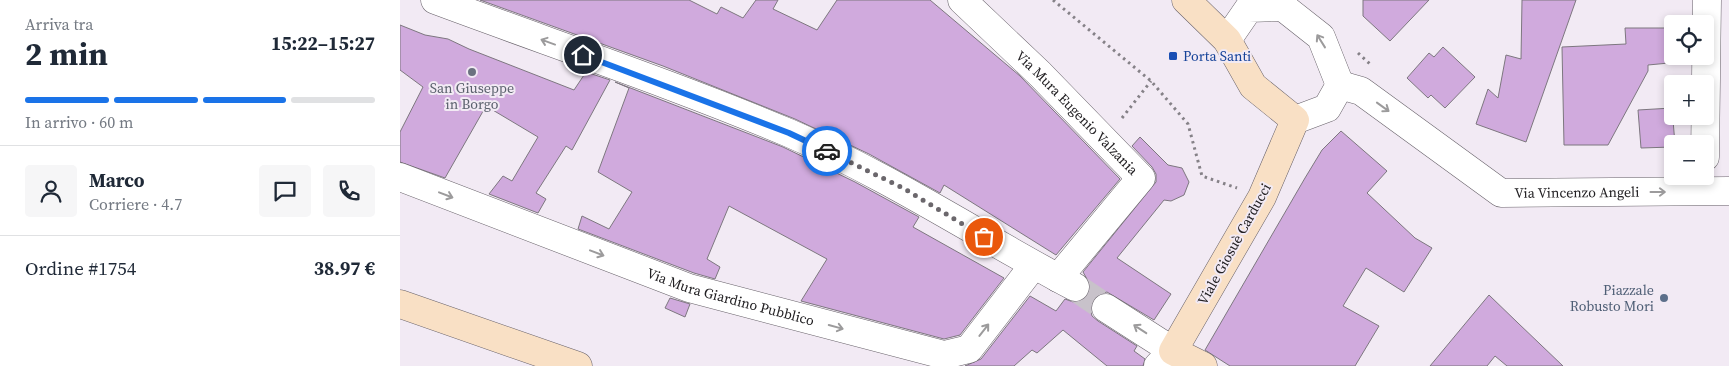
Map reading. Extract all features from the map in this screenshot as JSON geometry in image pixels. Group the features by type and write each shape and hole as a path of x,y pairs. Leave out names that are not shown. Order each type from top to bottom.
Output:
{"street":[{"path":"435,0 789,133 903,188 1033,266"},
{"name":"Via Mura Eugenio Valzania","path":"962,0 1040,74 1141,178 1066,283 1033,266"},
{"path":"1186,0 1227,40 1252,86 1295,120 1327,108 1340,85 1321,37 1284,4 1249,8 1227,40"},
{"path":"1705,135 1707,0"},
{"name":"Via Vincenzo Angeli","path":"1340,85 1361,91 1501,192 1718,192"},
{"name":"Viale Giosuè Carducci","path":"1166,358 1262,197 1295,120"},
{"name":"Via Mura Giardino Pubblico","path":"400,177 689,288 944,356 969,349 1033,266"},
{"path":"400,304 578,366"},
{"path":"1106,308 1166,358 1202,366"}],"path":[{"path":"1053,0 1151,81 1188,124 1202,176 1262,197"},
{"path":"1353,47 1374,67"},
{"path":"1120,120 1151,81"}],"building":[{"path":"480,0 689,0 717,14 721,7 743,18 756,0 778,0 773,9 817,30 837,0 930,0 1020,76 1120,179 1056,255 944,185 940,193 869,154 795,119 663,66"},
{"path":"1363,0 1429,0 1390,41 1363,16"},
{"path":"1522,0 1576,0 1526,142 1476,124 1488,89 1498,98 1506,55 1521,59"},
{"path":"400,25 425,35 448,39 574,90 586,72 610,80 572,150 566,146 536,193 546,199 538,213 489,194 503,176 512,181 538,137 486,106 445,178 400,162 400,132 423,87 400,70"},
{"path":"1625,28 1664,28 1664,63 1648,65 1648,71 1608,145 1564,145 1562,47 1626,44"},
{"path":"1443,47 1475,77 1445,108 1431,95 1428,98 1407,78 1429,53 1434,57"},
{"path":"615,82 783,147 855,182 919,217 913,227 1004,278 960,335 944,339 801,301 827,259 729,206 707,259 720,267 715,279 694,273 578,229 582,216 609,229 632,192 598,172 629,88"},
{"path":"1664,108 1664,125 1673,125 1674,135 1664,135 1664,147 1641,148 1638,110"},
{"path":"1341,131 1387,171 1367,193 1415,238 1432,248 1404,292 1366,268 1343,306 1379,326 1355,366 1230,366 1205,350 1322,150"},
{"path":"1140,137 1168,165 1182,168 1189,182 1184,195 1171,201 1164,200 1117,258 1171,294 1154,320 1107,292 1099,294 1093,299 1090,308 1092,316 1098,321 1137,346 1134,351 1145,359 1143,366 1107,366 1063,330 1037,353 1032,350 1014,366 965,366 981,359 1030,296 1056,311 1065,299 1076,303 1083,301 1088,295 1091,286 1083,272 1156,182 1156,174 1152,167 1132,146"},
{"path":"1489,295 1563,366 1507,366 1495,356 1487,366 1430,366"},
{"path":"670,298 690,304 685,317 665,308"}],"tunnel":[{"path":"1075,287 1106,308"}],"way so far":[{"path":"827,151 903,188 984,237"}],"place":[{"name":"Porta Santi","path":"1173,56"},
{"name":"San Giuseppe in Borgo","path":"472,72"},
{"name":"Piazzale Robusto Mori","path":"1664,298"}],"route":[{"path":"583,55 789,133 827,151"}]}
